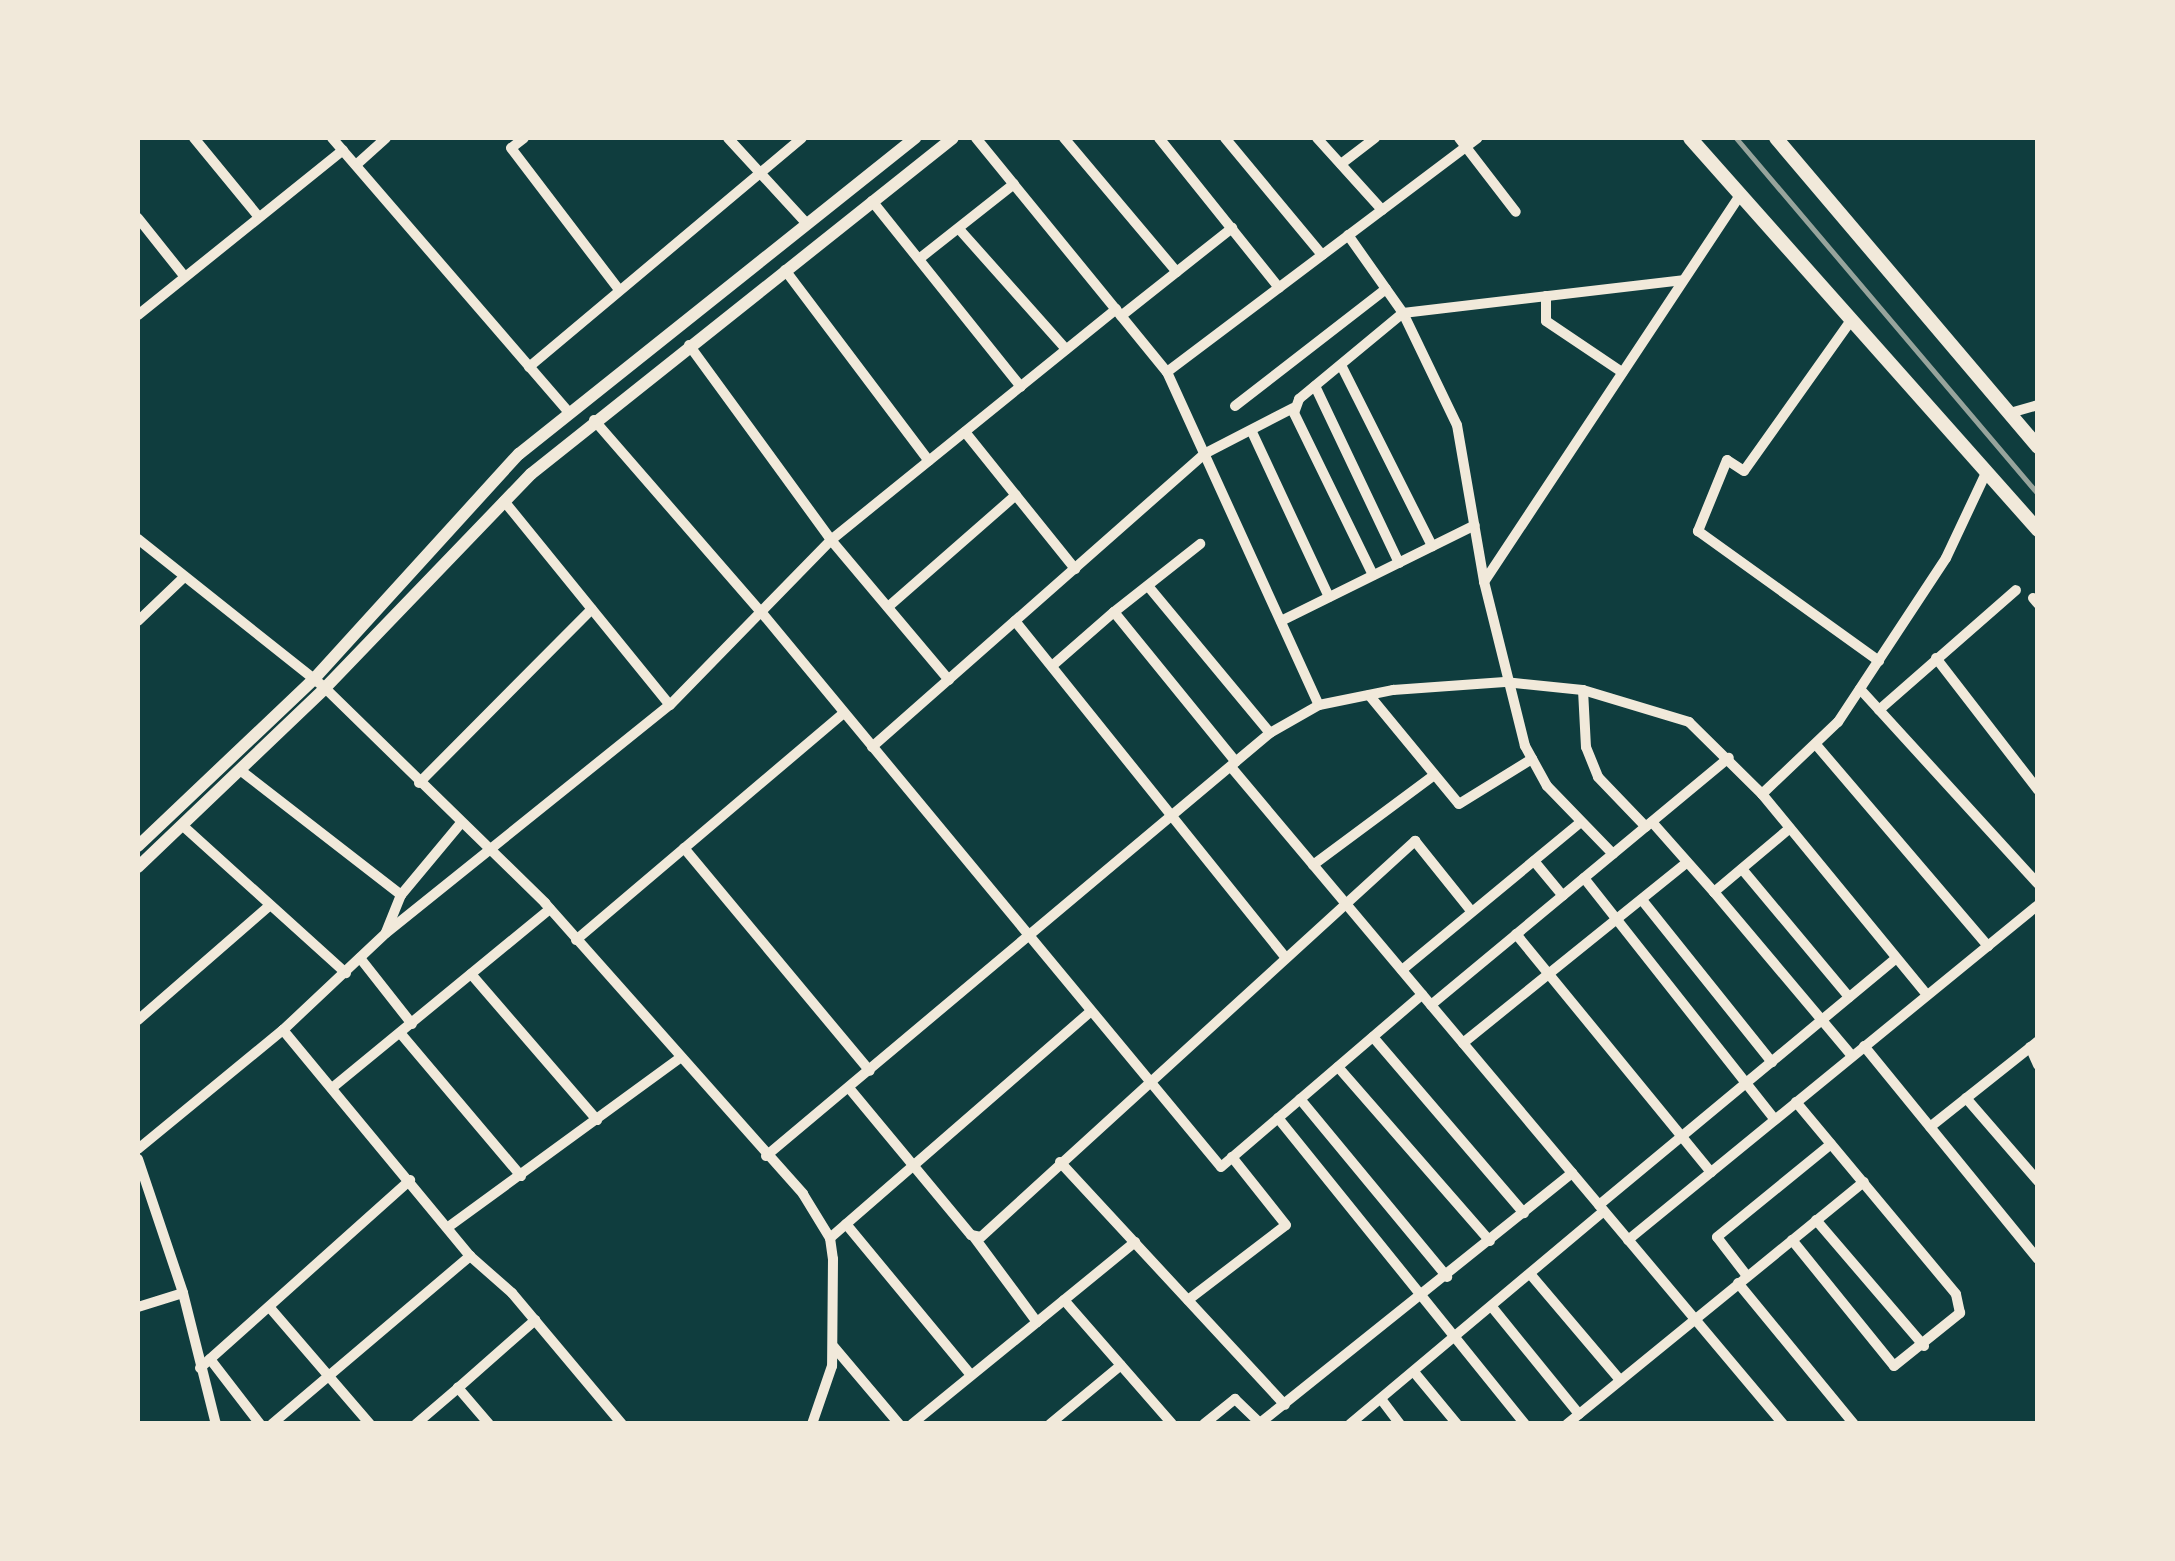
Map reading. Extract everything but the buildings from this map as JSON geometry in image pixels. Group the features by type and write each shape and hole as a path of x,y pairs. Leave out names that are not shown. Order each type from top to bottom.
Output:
{"main road":[{"path":"1690,138 2038,530"},
{"path":"1776,138 2038,447"}],"street":[{"path":"194,138 259,217"},
{"path":"332,138 570,414"},
{"path":"356,164 386,138"},
{"path":"502,138 619,290"},
{"path":"510,148 524,138"},
{"path":"728,138 807,224"},
{"path":"528,367 802,138"},
{"path":"138,867 240,770 519,454 915,138"},
{"path":"138,846 319,684 504,502 594,420 952,138"},
{"path":"976,138 1167,372 1319,705"},
{"path":"1064,138 1177,272"},
{"path":"1159,138 1280,288"},
{"path":"1225,138 1322,256"},
{"path":"1317,138 1382,210"},
{"path":"1341,164 1375,138"},
{"path":"1167,372 1382,210 1463,142 1478,138"},
{"path":"1463,142 1516,212"},
{"path":"138,315 343,150"},
{"path":"919,259 1014,184"},
{"path":"1484,582 1740,194"},
{"path":"872,201 1021,386"},
{"path":"138,218 185,276"},
{"path":"138,1149 284,1030 386,933 670,705 832,540 1066,350 1232,228"},
{"path":"959,229 1066,350"},
{"path":"1348,236 1404,312 1458,425 1505,682 1532,759 1580,823 1613,854"},
{"path":"785,270 928,461"},
{"path":"872,747 1204,454 1293,408 1404,312 1683,280"},
{"path":"1236,406 1386,289"},
{"path":"1546,296 1546,320 1622,372"},
{"path":"1852,319 1744,471 1726,460 1698,532 1879,661"},
{"path":"689,345 832,540 949,680"},
{"path":"1341,364 1432,546"},
{"path":"1315,386 1399,563"},
{"path":"2010,413 2038,404"},
{"path":"1293,408 1373,575"},
{"path":"594,420 762,613 1145,1083 1220,1167 1422,995"},
{"path":"965,432 1075,568"},
{"path":"1252,432 1328,597"},
{"path":"1762,794 1818,748 1860,690 1946,558 1987,470"},
{"path":"888,607 1016,495"},
{"path":"504,502 670,705"},
{"path":"1281,621 1475,525"},
{"path":"138,539 319,684 550,909 803,1194 830,1238 833,1346 826,1395 812,1424"},
{"path":"1052,666 1200,544"},
{"path":"138,621 184,577"},
{"path":"1148,586 1270,733"},
{"path":"1879,710 2016,590"},
{"path":"419,783 592,609"},
{"path":"1114,612 1345,903 1783,1424"},
{"path":"1015,621 1285,957"},
{"path":"1936,658 2038,790"},
{"path":"766,1156 1174,819 1270,733 1319,705 1369,695 1505,682 1583,690 1670,712 1729,758 1762,794 1927,995"},
{"path":"1583,690 1586,747 1598,777 1714,892 1852,1056"},
{"path":"1860,690 2038,884"},
{"path":"1369,695 1433,776 1462,805 1532,759"},
{"path":"576,940 844,712"},
{"path":"1818,748 1988,946"},
{"path":"1431,1005 1729,758"},
{"path":"240,770 402,895"},
{"path":"1313,864 1433,776"},
{"path":"386,933 402,895 461,823"},
{"path":"1402,970 1580,823"},
{"path":"182,825 267,908 346,973"},
{"path":"1714,892 1790,828"},
{"path":"974,1237 1415,841 1471,911"},
{"path":"684,848 870,1071"},
{"path":"1534,861 1563,896"},
{"path":"1463,1044 1686,863"},
{"path":"1742,869 1850,997"},
{"path":"1584,878 1775,1120"},
{"path":"1642,900 1772,1062"},
{"path":"1628,1240 2038,904"},
{"path":"138,1020 267,908"},
{"path":"332,1088 550,909"},
{"path":"1516,934 1711,1172"},
{"path":"360,958 412,1024"},
{"path":"1350,1424 1531,1275 1680,1134 1896,958"},
{"path":"471,974 596,1120"},
{"path":"830,1238 1089,1013"},
{"path":"284,1030 451,1226 470,1256 535,1320 622,1424"},
{"path":"401,1034 520,1176"},
{"path":"1374,1036 1524,1213"},
{"path":"1930,1127 2034,1044 2038,1065"},
{"path":"1864,1046 2038,1259"},
{"path":"451,1226 681,1057"},
{"path":"1338,1067 1490,1241"},
{"path":"849,1088 974,1237 1037,1322"},
{"path":"1966,1098 2038,1182"},
{"path":"1300,1099 1448,1277"},
{"path":"1792,1240 1891,1364 1902,1364 1953,1322 1961,1303 1796,1102"},
{"path":"1278,1118 1525,1424"},
{"path":"1832,1144 1718,1238 1742,1280 1854,1424"},
{"path":"1188,1300 1286,1224 1232,1158"},
{"path":"138,1159 183,1293 216,1424"},
{"path":"1060,1162 1284,1405"},
{"path":"1204,1424 1235,1399 1261,1423 1421,1299 1572,1173"},
{"path":"200,1368 271,1309 410,1180"},
{"path":"1567,1424 1864,1182"},
{"path":"138,1210 153,1204"},
{"path":"1816,1220 1924,1346"},
{"path":"846,1224 972,1375"},
{"path":"912,1424 1135,1242"},
{"path":"272,1424 470,1256"},
{"path":"1531,1275 1620,1380"},
{"path":"138,1307 183,1293"},
{"path":"1064,1300 1172,1424"},
{"path":"1492,1308 1579,1414"},
{"path":"271,1309 370,1424"},
{"path":"416,1424 535,1320"},
{"path":"833,1346 899,1424"},
{"path":"210,1360 260,1424"},
{"path":"1050,1424 1121,1365"},
{"path":"1414,1372 1457,1424"},
{"path":"458,1388 488,1424"},
{"path":"1381,1399 1400,1424"}],"railway":[{"path":"1736,138 2038,494"}]}
